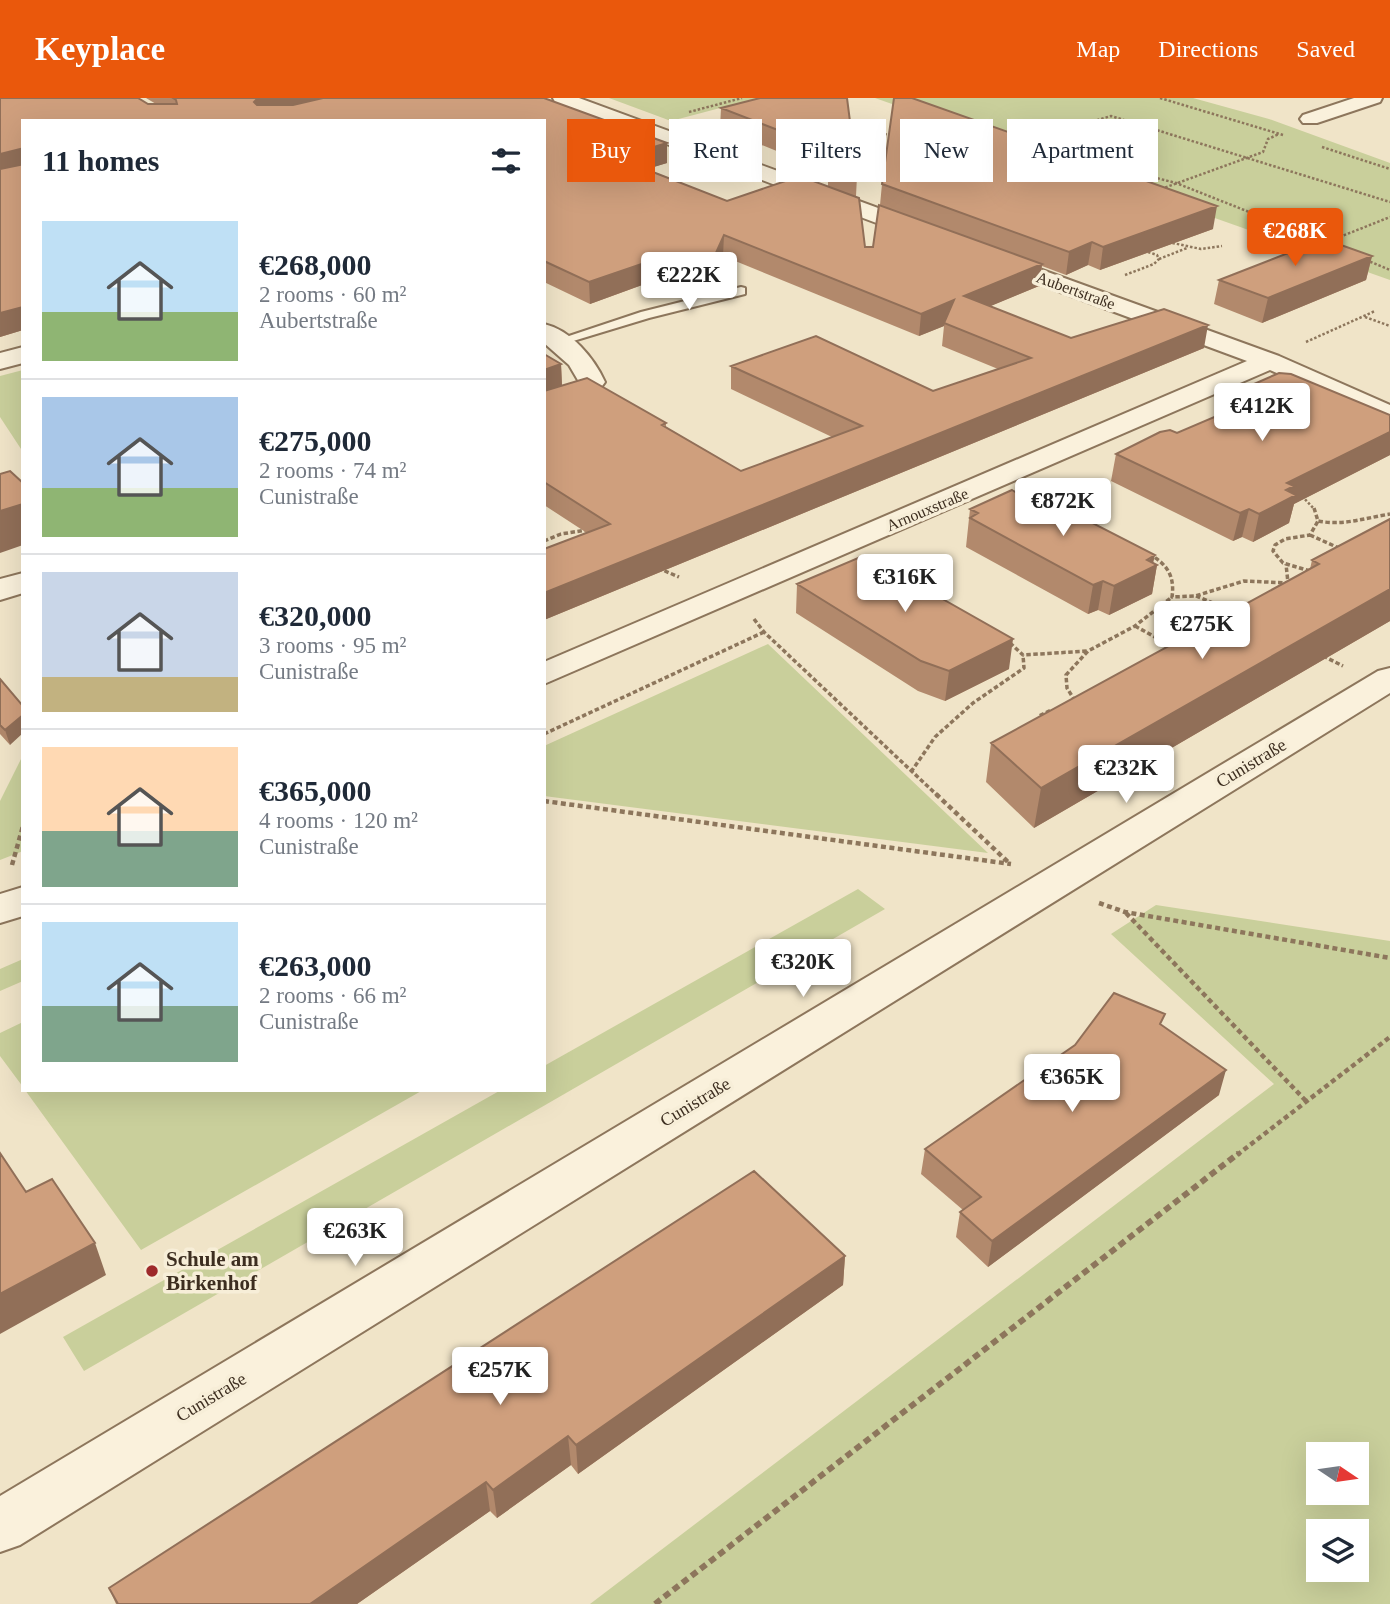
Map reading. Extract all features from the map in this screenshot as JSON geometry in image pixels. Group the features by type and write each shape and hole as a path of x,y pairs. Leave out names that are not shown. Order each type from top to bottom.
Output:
{"street":[{"path":"562,98 950,243"},
{"path":"1310,119 1373,98"},
{"name":"Aubertstraße","path":"976,253 1270,361 1390,415"},
{"path":"546,404 585,391 592,382 588,372 552,336"},
{"path":"0,361 21,356"},
{"name":"Arnouxstraße","path":"546,673 1270,361"},
{"path":"0,590 21,583"},
{"name":"Cunistraße","path":"0,1526 1385,682"},
{"path":"0,910 21,901"}],"lane":[{"path":"552,336 741,291"}],"path":[{"path":"678,115 742,98"},
{"path":"1160,98 1292,138"},
{"path":"1156,191 1263,152 1268,139 1306,125 1310,119"},
{"path":"1158,131 1390,202"},
{"path":"887,136 899,137"},
{"path":"1316,146 1390,169"},
{"path":"886,176 891,175"},
{"path":"1158,178 1176,183 1339,248"},
{"path":"1326,243 1390,216"},
{"path":"1166,242 1187,248"},
{"path":"1121,276 1187,248 1222,246"},
{"path":"1138,248 1157,255 1159,259"},
{"path":"1364,259 1390,270"},
{"path":"1305,343 1376,311"},
{"path":"1363,316 1390,326"},
{"path":"1294,493 1306,498 1315,509 1318,520 1310,535"},
{"path":"1318,520 1346,524 1390,514"},
{"path":"546,540 561,534 593,529"},
{"path":"1317,572 1286,564 1276,558 1273,551 1275,545 1286,539 1310,535 1330,542 1347,555"},
{"path":"1142,550 1164,562 1171,572 1174,584 1171,597"},
{"path":"651,564 729,594 764,632 1009,863 1051,885 1125,912 1390,958"},
{"path":"1080,706 1067,688 1066,675 1088,651 1135,626 1171,597 1195,596 1244,582 1288,583 1286,564"},
{"path":"1195,596 1244,616"},
{"path":"1135,626 1166,643 1168,656"},
{"path":"546,733 764,632"},
{"path":"911,772 935,737 973,703 1024,667 1023,655 1003,637"},
{"path":"1023,655 1088,651"},
{"path":"1312,651 1385,682"},
{"path":"1037,729 1039,716 1061,709"},
{"path":"546,801 1009,863"},
{"path":"1125,912 1306,1101"},
{"path":"655,1604 1390,1037"}],"green space":[{"path":"609,98 758,98 679,119 669,119"},
{"path":"875,98 1193,98 1269,119 1390,163 1390,280 1113,182 1158,182 1158,119 1007,119 1007,145 993,140 993,119 934,119"},
{"path":"21,371 21,449 0,417 0,376"},
{"path":"768,644 988,853 546,796 546,745"},
{"path":"21,759 21,852 0,860 0,801"},
{"path":"858,889 885,909 84,1371 63,1337 497,1092 546,1092 546,1065"},
{"path":"1156,905 1390,941 1390,1604 590,1604 1274,1084 1111,934"},
{"path":"21,960 21,982 0,991 0,969"},
{"path":"21,1023 21,1084 0,1056 0,1033"},
{"path":"26,1092 419,1092 141,1250"}],"building":[{"path":"0,98 138,98 148,104 177,104 173,98 258,98 254,102 257,105 293,105 323,98 544,98 601,119 567,119 567,182 655,182 655,173 669,178 669,182 678,182 727,201 782,182 816,182 859,198 865,247 873,247 879,205 1042,264 964,296 1071,338 1164,309 1208,325 546,592 546,548 610,524 546,483 546,390 587,378 666,423 662,425 741,471 862,426 731,366 816,336 933,391 1031,358 944,323 954,300 921,314 724,235 710,266 696,258 667,267 653,260 589,282 546,262 546,119 21,119 21,308 0,313 0,169 20,165 20,149 0,154"},
{"path":"760,98 847,98 850,119 776,119 776,129 762,124 762,119 749,119 721,108"},
{"path":"894,98 912,98 971,119 900,119 900,182 993,182 993,127 1007,132 1007,182 1149,182 1217,206 1103,247 1092,242 1069,252 882,184 886,182 886,155"},
{"path":"655,139 667,143 655,147"},
{"path":"1324,239 1372,256 1268,298 1219,280"},
{"path":"546,355 561,364 546,369"},
{"path":"1279,373 1291,374 1390,415 1390,432 1287,483 1294,486 1286,490 1296,495 1259,514 1249,509 1240,513 1116,454 1160,432 1170,430 1177,433 1245,404 1238,391"},
{"path":"10,471 21,481 21,505 0,511 0,474"},
{"path":"1012,490 1022,496 1030,491 1155,555 1147,560 1157,565 1114,586 1103,581 1093,585 970,518 978,513 970,509"},
{"path":"1390,519 1390,589 1041,788 991,743 1319,564 1312,560"},
{"path":"865,555 1013,639 949,671 921,661 797,584"},
{"path":"0,679 21,704 21,717 5,730 0,725"},
{"path":"1114,993 1165,1014 1160,1024 1226,1070 992,1241 960,1212 981,1197 925,1149 1075,1045"},
{"path":"0,1153 26,1192 52,1179 95,1243 0,1294"},
{"path":"754,1171 845,1256 576,1445 568,1436 493,1490 486,1482 310,1604 118,1604 109,1588"}],"place":[{"name":"Schule am Birkenhof","path":"152,1271"}]}
